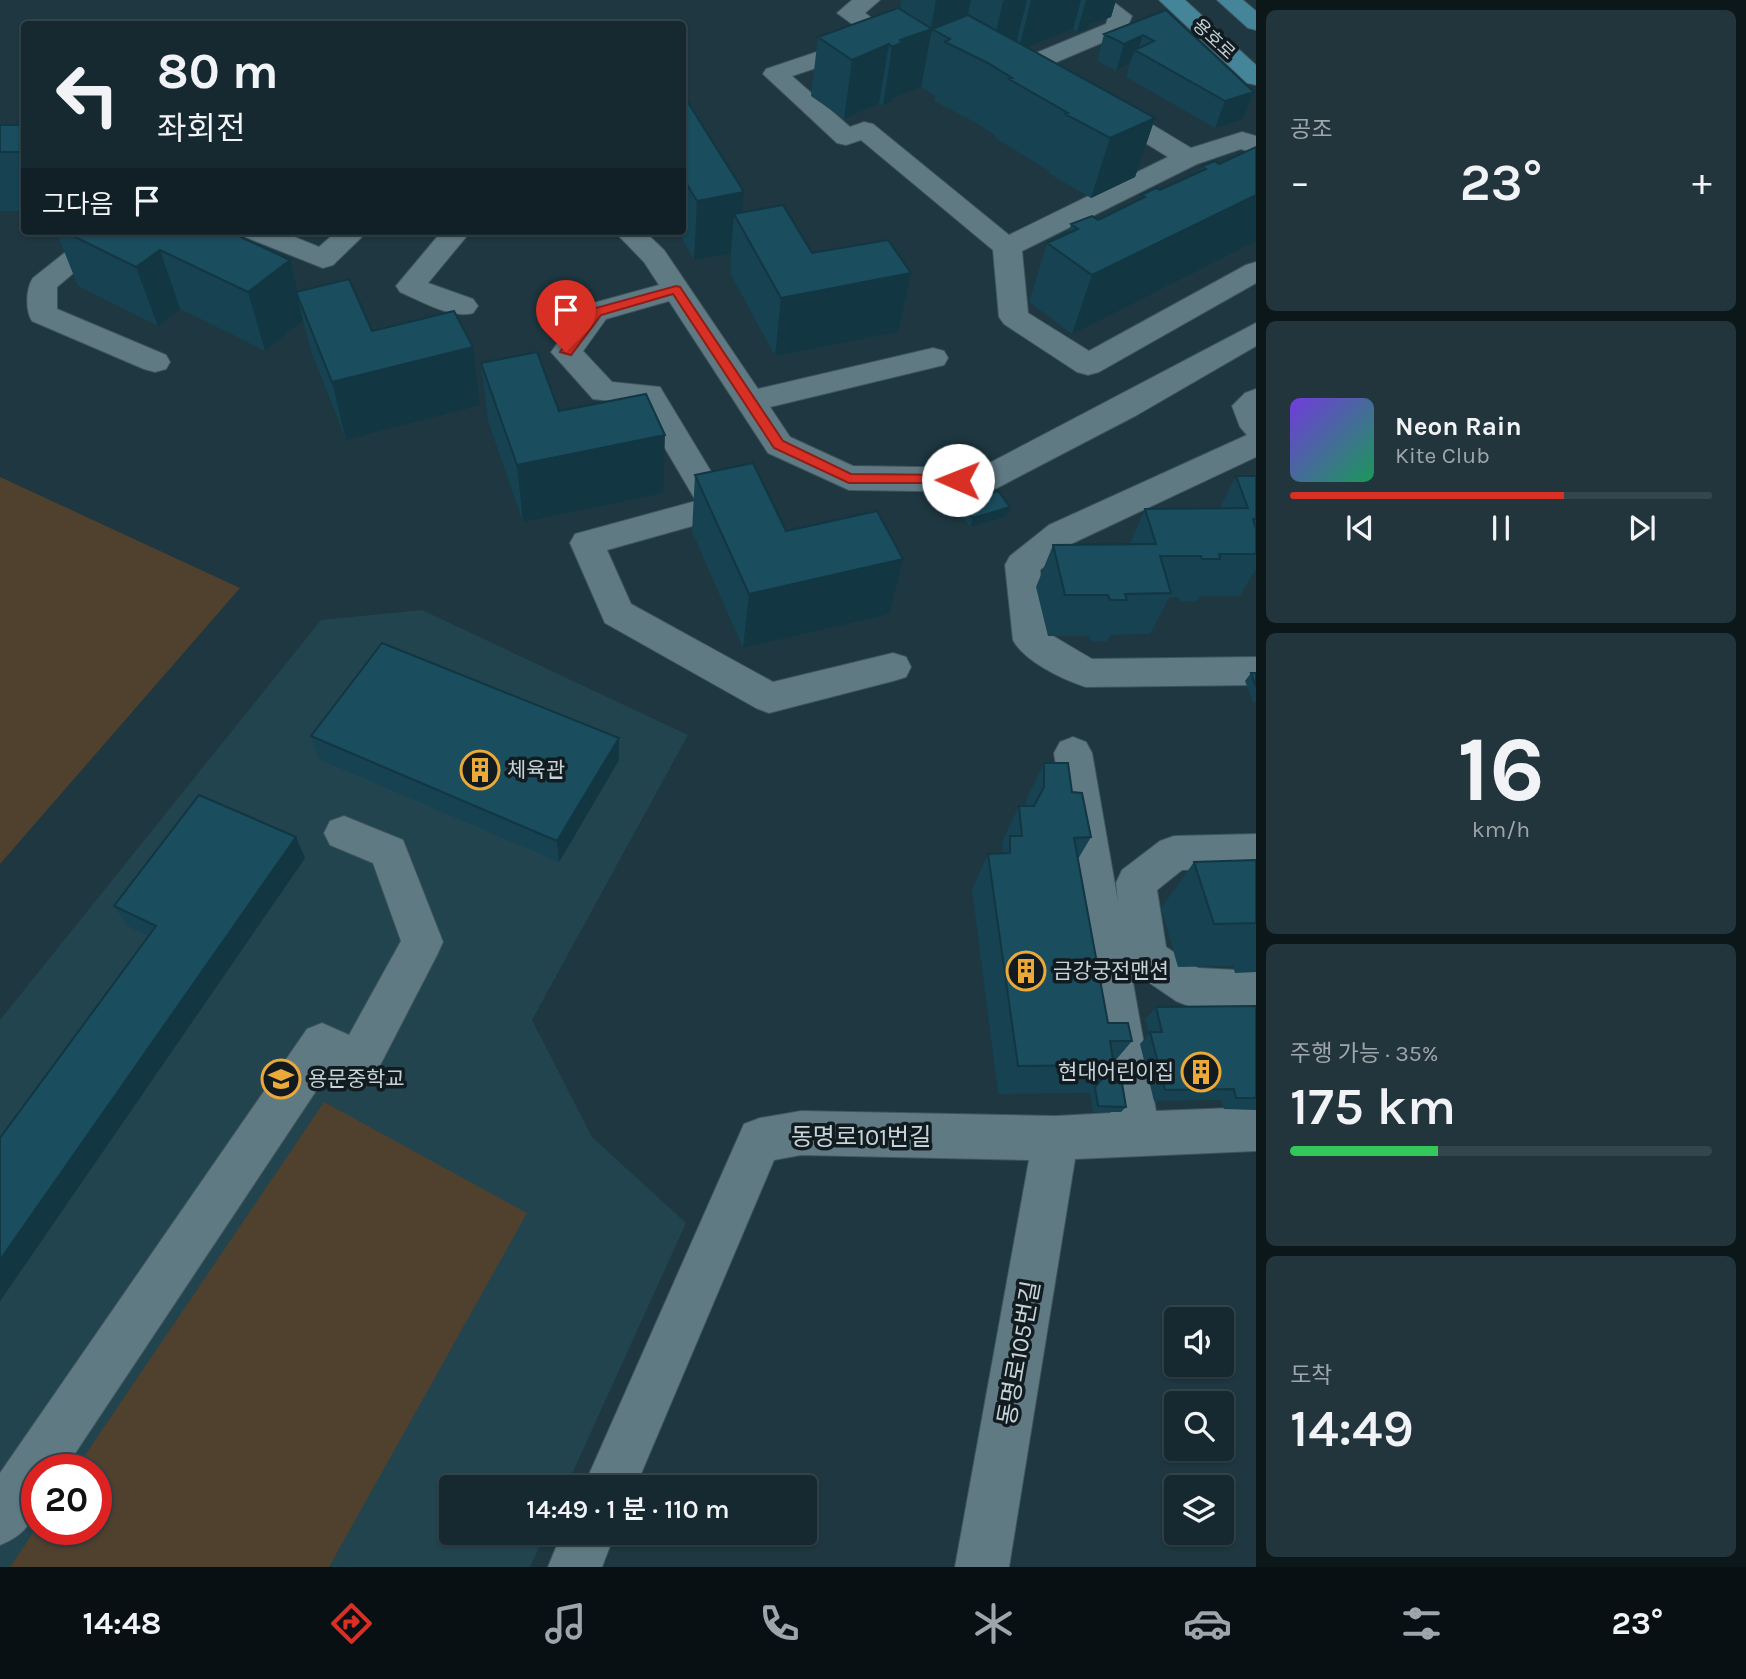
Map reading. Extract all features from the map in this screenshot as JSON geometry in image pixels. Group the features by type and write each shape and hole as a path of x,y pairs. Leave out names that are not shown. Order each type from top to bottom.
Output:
{"main road":[{"name":"용호로","path":"1171,0 1256,78"},
{"path":"1178,0 1238,37 1248,38 1256,28"},
{"name":"용호로","path":"1229,0 1256,28"}],"street":[{"path":"868,0 849,13 886,37 775,74 846,136 864,130 1007,247 1014,317 1088,365 1256,271"},
{"path":"1095,0 1120,16 1116,29 1033,63 1188,158"},
{"path":"1007,247 1188,158 1242,140 1256,146"},
{"path":"104,235 43,284 42,314 155,362"},
{"path":"265,235 323,259 350,235"},
{"path":"454,235 410,286 463,306"},
{"path":"632,235 654,256 779,444 849,478 985,480 1126,407 1256,333"},
{"path":"676,290 597,312 566,352 604,392 649,394 716,508 587,543 617,613 769,698 894,667"},
{"path":"750,401 933,358"},
{"path":"1256,400 1248,406 1256,427"},
{"path":"1256,444 1061,534 1022,565 1031,640 1086,673 1256,671"},
{"path":"1073,753 1137,1134"},
{"path":"0,1519 322,1044 358,1062 422,942 388,852 344,833"},
{"path":"1256,851 1174,853 1136,883 1147,958 1191,987 1256,991"},
{"name":"동명로101번길","path":"615,1475 760,1140 801,1133 1055,1138 1256,1129"},
{"name":"동명로105번길","path":"982,1567 1055,1138"},
{"path":"575,1567 584,1545"}],"shaded area":[{"path":"0,477 240,588 0,864"},
{"name":"용문중학교","path":"422,610 688,735 532,1020 592,1137 686,1223 571,1475 439,1475 439,1545 540,1545 530,1567 0,1567 0,1020 321,620"},
{"path":"324,1102 527,1213 329,1567 10,1567 25,1545 112,1545 112,1454 86,1454"}],"building":[{"path":"898,8 932,29 900,40 903,42 892,47 889,44 852,60 818,37"},
{"path":"1166,10 1254,92 1225,101 1135,50 1154,41 1143,35 1124,44 1104,34"},
{"path":"968,15 1155,118 1110,138 1065,114 1068,113 1009,79 1012,78 988,63 945,42 950,39 932,29"},
{"path":"686,99 744,192 697,201 686,183"},
{"path":"0,125 21,125 21,152 0,152"},
{"path":"1256,147 1256,195 1092,275 1047,243 1078,229 1071,224 1092,216 1098,220 1145,197 1141,195 1156,188 1160,190 1206,169 1202,166 1215,161 1219,164"},
{"path":"783,205 812,253 888,240 911,273 781,298 734,214"},
{"path":"71,235 237,235 290,260 248,292 160,250 136,267"},
{"path":"349,279 372,331 454,311 473,347 332,382 296,292"},
{"path":"537,352 559,411 646,394 665,435 517,465 481,363"},
{"path":"753,463 786,531 877,511 903,559 749,594 695,475"},
{"path":"1236,476 1256,476 1256,519 1253,519 1256,529 1256,554 1219,554 1220,559 1160,556 1171,593 1125,594 1127,600 1110,600 1108,595 1065,595 1053,545 1156,544 1145,509 1248,508"},
{"path":"998,491 1010,507 973,518 961,501"},
{"name":"체육관","path":"382,643 619,738 557,841 311,736"},
{"path":"1251,673 1256,673 1256,687"},
{"name":"금강궁전맨션","path":"1044,763 1068,763 1072,792 1082,793 1091,837 1074,838 1108,1023 1128,1023 1132,1041 1110,1041 1114,1065 1018,1066 988,854 1010,853 1010,836 1022,836 1019,806 1034,806 1044,787"},
{"path":"199,795 296,837 0,1260 0,1138 156,926 114,906"},
{"path":"1256,860 1256,923 1214,924 1194,862"},
{"name":"현대어린이집","path":"1256,1006 1256,1098 1236,1098 1234,1089 1165,1090 1150,1032 1162,1032 1156,1007"},
{"path":"1114,1065 1115,1071 1120,1071 1126,1107 1098,1106 1095,1087"}],"place":[{"name":"체육관","path":"480,770"},
{"name":"금강궁전맨션","path":"1026,971"},
{"name":"현대어린이집","path":"1201,1072"},
{"name":"용문중학교","path":"281,1079"}],"route":[{"path":"566,352 597,312 676,290 779,444 849,478 958,480"}]}
